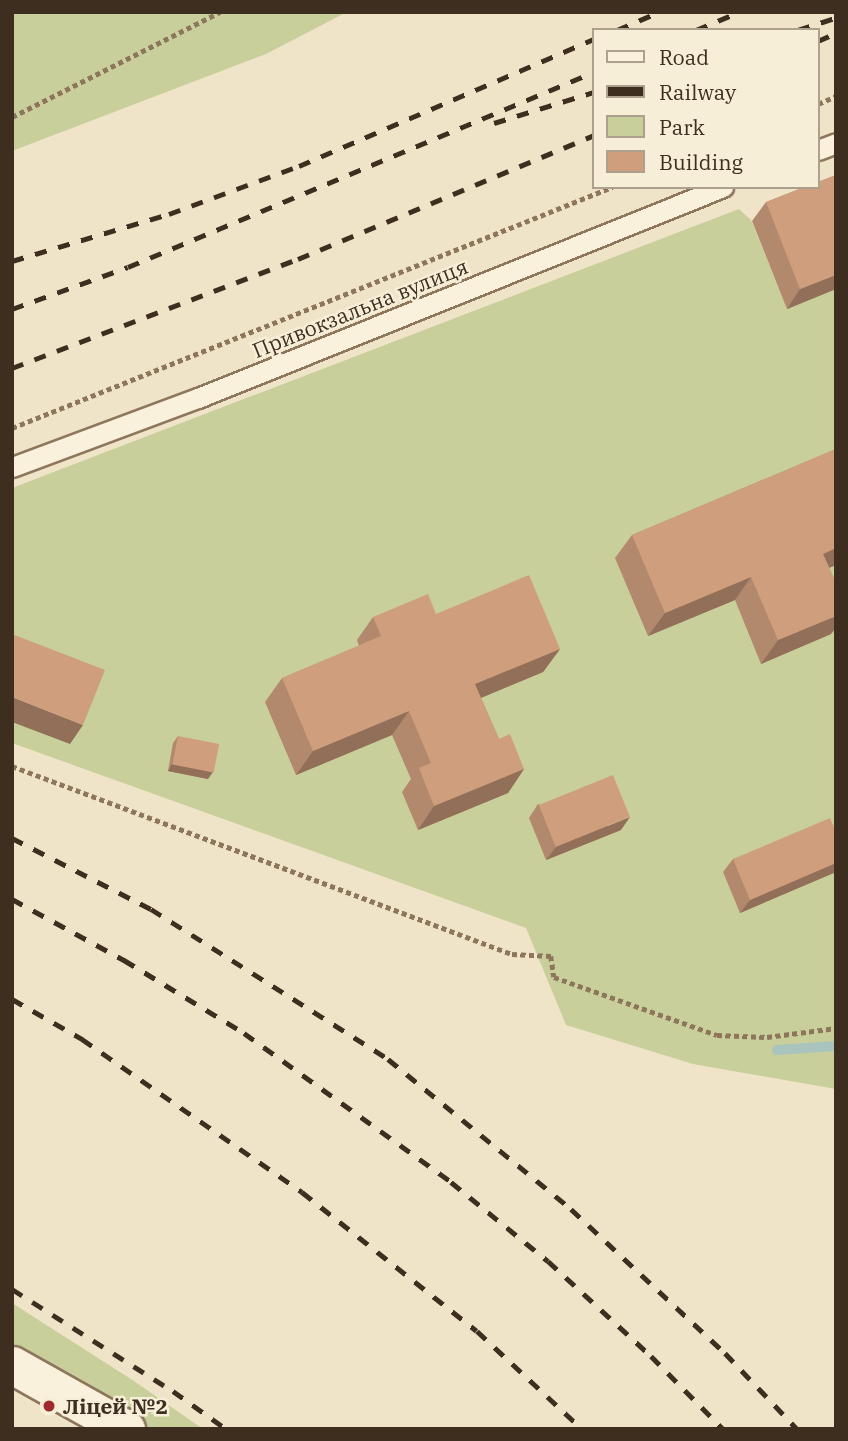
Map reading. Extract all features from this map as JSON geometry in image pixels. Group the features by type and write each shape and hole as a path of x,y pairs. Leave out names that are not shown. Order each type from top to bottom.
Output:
{"street":[{"path":"12,1365 126,1429"}],"lane":[{"name":"Привокзальна вулиця","path":"12,467 198,398 718,189"}],"path":[{"path":"12,117 220,12"},
{"path":"820,103 836,96"},
{"path":"12,428 607,189"},
{"path":"12,766 512,954 551,956 554,977 717,1035 767,1037 836,1028"}],"green space":[{"path":"12,12 347,12 266,54 12,151"},
{"path":"739,209 751,220 787,308 836,289 836,1089 693,1064 566,1025 526,928 12,743 12,488"},
{"path":"12,1303 203,1429 126,1429 12,1365"}],"building":[{"path":"836,175 836,275 800,289 766,202 799,189 820,189 820,181"},
{"path":"836,449 836,548 823,554 836,582 836,616 778,640 751,577 665,613 632,535"},
{"path":"529,575 560,649 475,684 499,739 510,734 524,769 434,806 419,768 431,763 409,711 313,751 282,678 381,636 373,617 428,594 436,614"},
{"path":"12,634 105,670 83,725 12,697"},
{"path":"178,736 219,744 214,772 172,764"},
{"path":"613,775 630,817 556,847 539,805"},
{"path":"830,818 836,832 836,863 750,900 733,859"}],"waterway":[{"path":"777,1050 836,1046"}],"railway":[{"path":"622,28 659,12"},
{"path":"701,28 739,12"},
{"path":"804,28 836,18"},
{"path":"820,40 836,33"},
{"path":"12,261 169,214 299,166 592,40"},
{"path":"12,309 128,267 592,73"},
{"path":"494,123 592,93"},
{"path":"12,368 298,259 592,136"},
{"path":"12,838 151,909 388,1059 571,1209 725,1353 797,1429"},
{"path":"12,899 124,960 244,1033 451,1182 548,1261 651,1356 723,1429"},
{"path":"12,999 82,1039 302,1192 477,1331 582,1429"},
{"path":"12,1289 173,1391 226,1429"}],"place":[{"name":"Ліцей №2","path":"49,1406"}]}
